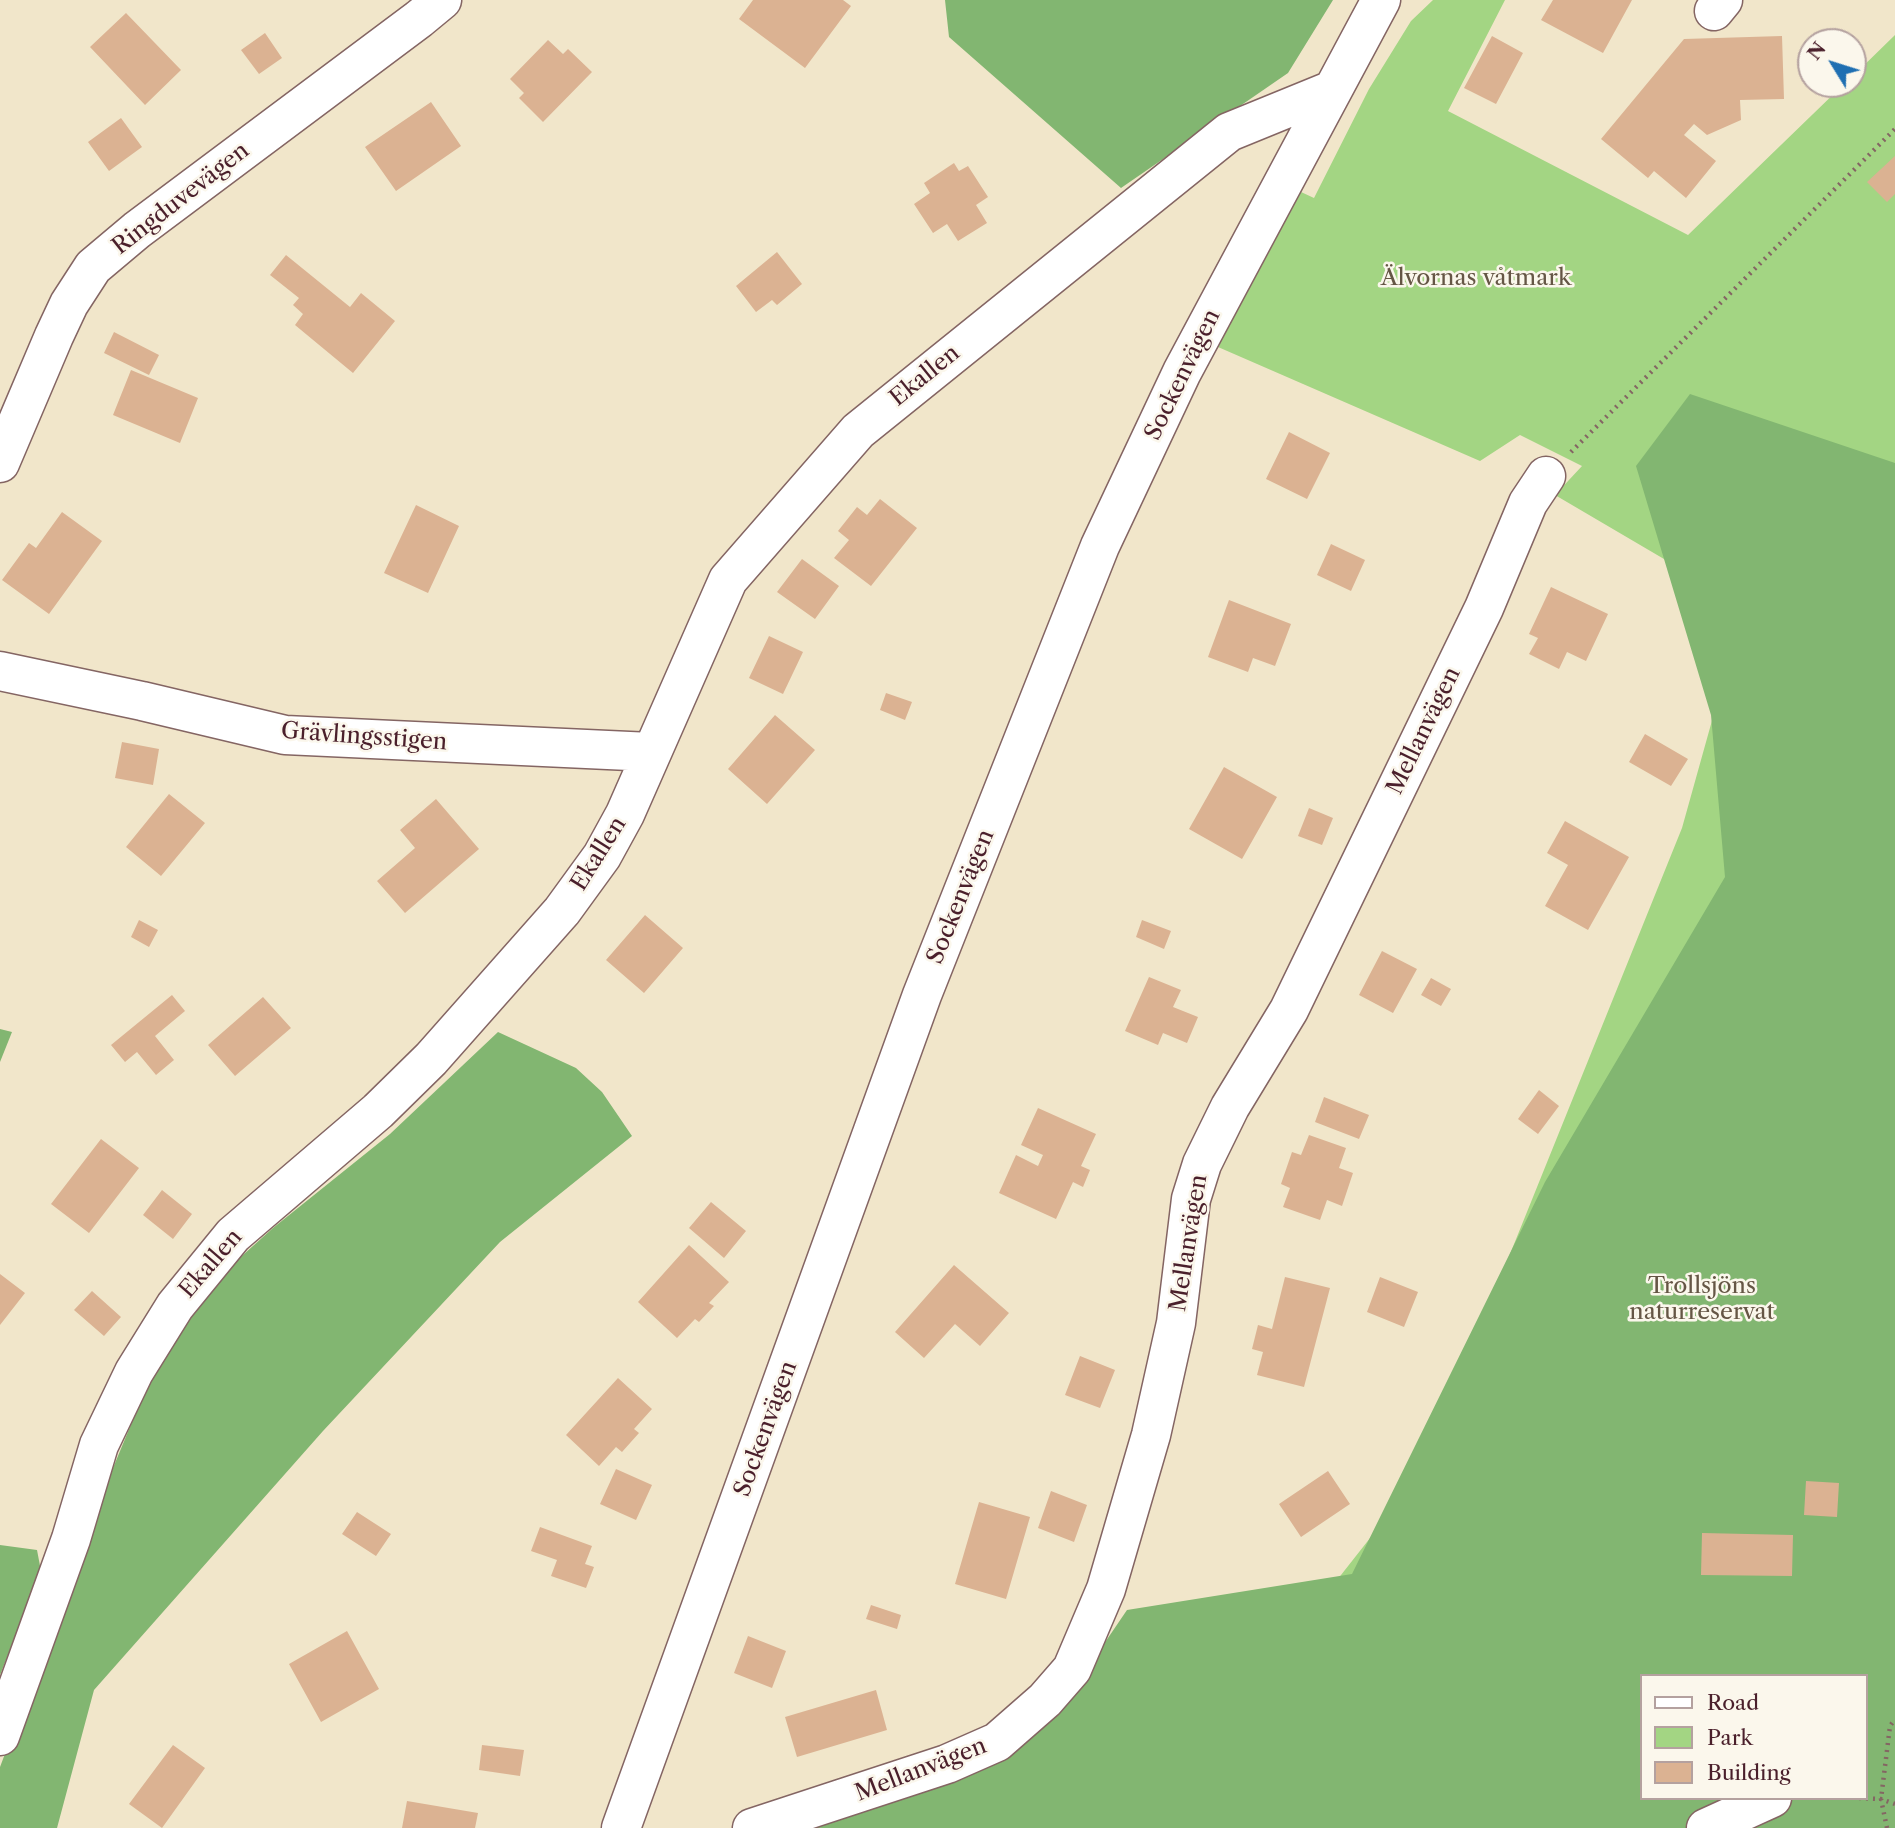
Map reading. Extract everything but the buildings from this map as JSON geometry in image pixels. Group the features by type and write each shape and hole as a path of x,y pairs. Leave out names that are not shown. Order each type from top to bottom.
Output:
{"street":[{"name":"Ringduvevägen","path":"0,463 69,304 93,267 137,230 442,0"},
{"name":"Sockenvägen","path":"621,1828 922,995 1100,546 1182,372 1381,0"},
{"name":"Ekallen","path":"0,1736 71,1539 99,1445 134,1372 175,1306 233,1235 378,1111 431,1059 562,911 602,856 625,814 728,580 858,431 1229,132 1332,90"},
{"name":"Mellanvägen","path":"752,1828 935,1768 997,1742 1045,1700 1072,1669 1106,1590 1151,1435 1176,1323 1191,1199 1202,1164 1230,1107 1289,1010 1484,608 1528,503 1546,476"},
{"name":"Grävlingsstigen","path":"0,671 285,735 651,752"},
{"path":"1706,1828 1768,1800"}],"path":[{"path":"1546,476 1895,129"},
{"path":"1888,1828 1881,1799 1891,1726 1895,1719"},
{"path":"1867,1798 1881,1799 1895,1804"}],"green space":[{"path":"945,0 1333,0 1288,73 1121,188 949,37"},
{"name":"Trollsjöns naturreservat","path":"1433,0 1505,0 1448,111 1688,235 1830,98 1867,98 1867,62 1895,35 1895,1828 1867,1800 1867,1674 1640,1674 1640,1676 829,1819 1015,1751 1260,1678 1422,1472 1682,828 1744,606 1555,495 1582,466 1520,435 1480,461 1218,347 1301,192 1314,198 1369,89 1411,21"},
{"name":"Trollsjöns naturreservat","path":"1690,394 1895,463 1895,1828 808,1828 1006,1759 1078,1682 1127,1610 1352,1574 1545,1182 1725,877 1711,715 1636,466"},
{"path":"0,1029 12,1032 0,1062"},
{"path":"498,1032 576,1068 602,1092 632,1136 500,1242 323,1431 94,1690 57,1828 0,1828 0,1767 113,1468 144,1393 186,1314 224,1272 273,1228 390,1134"},
{"path":"0,1545 37,1550 41,1571 0,1675"}],"park label":[{"name":"Älvornas våtmark","path":"1476,278"}]}
